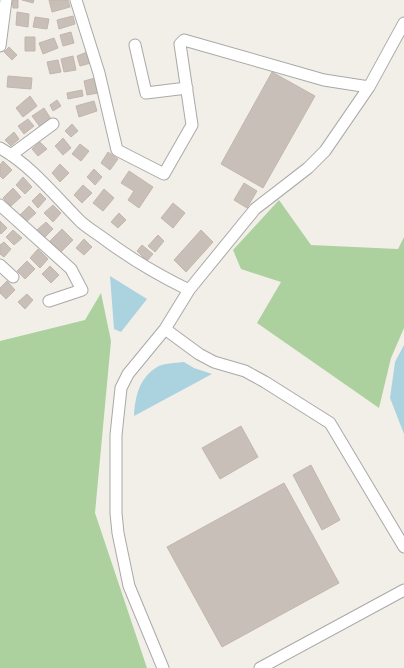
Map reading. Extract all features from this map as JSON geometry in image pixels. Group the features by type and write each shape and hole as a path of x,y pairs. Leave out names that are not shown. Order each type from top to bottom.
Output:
{"street":[{"path":"0,46 6,0"},
{"path":"76,0 99,74 117,150 164,174 192,125 180,44 184,40 324,80 369,87"},
{"path":"163,668 129,586 118,533 116,513 116,435 121,388 128,374 165,329 189,290 255,209 308,168 325,151 369,87 404,23"},
{"path":"135,45 146,93 187,88"},
{"path":"12,155 53,124"},
{"path":"0,148 12,155 52,190 82,223 132,260 150,271 189,290"},
{"path":"0,205 71,269 82,290 50,301"},
{"path":"0,265 13,276"},
{"path":"165,329 204,357 214,362 245,371 330,423 404,547"},
{"path":"260,668 404,590"}],"green space":[{"path":"279,200 311,245 398,249 404,237 404,328 391,358 379,408 257,323 281,282 241,269 233,250"},
{"path":"101,293 111,341 95,513 147,668 0,668 0,341 85,320"}],"water":[{"path":"110,276 147,299 121,332 114,329"},
{"path":"404,345 404,434 390,398 395,362"},
{"path":"184,362 194,368 212,374 134,416 135,402 139,388 151,371 166,364"}],"building":[{"path":"12,0 18,0 18,8 13,8"},
{"path":"22,0 34,0 33,3"},
{"path":"49,0 68,0 70,7 52,12"},
{"path":"17,12 29,14 28,27 16,25"},
{"path":"73,16 75,24 59,29 57,20"},
{"path":"35,17 49,19 47,29 33,27"},
{"path":"71,32 74,43 63,46 60,35"},
{"path":"25,37 35,37 35,51 25,51"},
{"path":"54,38 58,48 43,54 39,43"},
{"path":"9,47 17,55 12,60 4,52"},
{"path":"87,52 91,63 80,66 77,56"},
{"path":"73,56 76,70 64,72 61,59"},
{"path":"58,60 61,72 50,74 47,62"},
{"path":"272,72 315,96 263,188 221,164"},
{"path":"8,76 32,78 31,89 7,87"},
{"path":"95,78 98,93 87,95 84,81"},
{"path":"82,90 83,96 68,99 67,93"},
{"path":"30,96 37,106 23,117 16,108"},
{"path":"57,100 61,106 53,111 50,105"},
{"path":"94,101 97,111 79,117 76,106"},
{"path":"44,108 51,119 40,127 32,116"},
{"path":"28,119 34,126 24,134 18,126"},
{"path":"72,124 78,131 71,137 65,131"},
{"path":"14,132 19,139 11,146 5,140"},
{"path":"63,138 71,148 63,155 55,146"},
{"path":"40,142 47,149 38,156 32,149"},
{"path":"80,144 89,151 81,161 72,154"},
{"path":"108,152 118,159 110,170 101,163"},
{"path":"3,161 12,170 3,179 0,176 0,165"},
{"path":"60,164 69,173 60,182 52,173"},
{"path":"94,169 102,177 95,185 87,177"},
{"path":"129,171 153,187 139,208 128,200 134,191 121,183"},
{"path":"23,177 32,187 25,194 16,185"},
{"path":"244,183 257,191 247,208 234,200"},
{"path":"83,185 92,193 82,203 74,195"},
{"path":"13,188 21,197 11,206 3,198"},
{"path":"104,189 114,198 103,211 93,203"},
{"path":"40,193 46,199 38,208 32,201"},
{"path":"173,203 185,213 173,228 161,218"},
{"path":"53,205 61,213 53,222 44,213"},
{"path":"29,206 36,213 26,222 20,215"},
{"path":"119,213 126,220 118,228 111,222"},
{"path":"0,221 7,228 1,234 0,233"},
{"path":"46,222 53,229 44,238 37,230"},
{"path":"62,229 73,240 61,252 50,241"},
{"path":"13,230 22,238 14,245 6,237"},
{"path":"201,230 213,242 186,272 174,260"},
{"path":"158,235 164,241 155,252 148,246"},
{"path":"84,239 92,247 84,255 76,248"},
{"path":"4,242 11,249 4,257 0,254 0,245"},
{"path":"142,245 153,254 147,261 137,251"},
{"path":"38,249 48,259 40,268 30,258"},
{"path":"27,261 35,269 25,279 17,271"},
{"path":"50,266 59,275 51,283 42,274"},
{"path":"7,281 15,290 6,299 0,293 0,288"},
{"path":"27,294 33,300 25,309 18,302"},
{"path":"241,426 258,457 220,479 202,448"},
{"path":"311,465 340,520 322,530 293,475"},
{"path":"284,483 339,583 222,647 167,547"}]}
